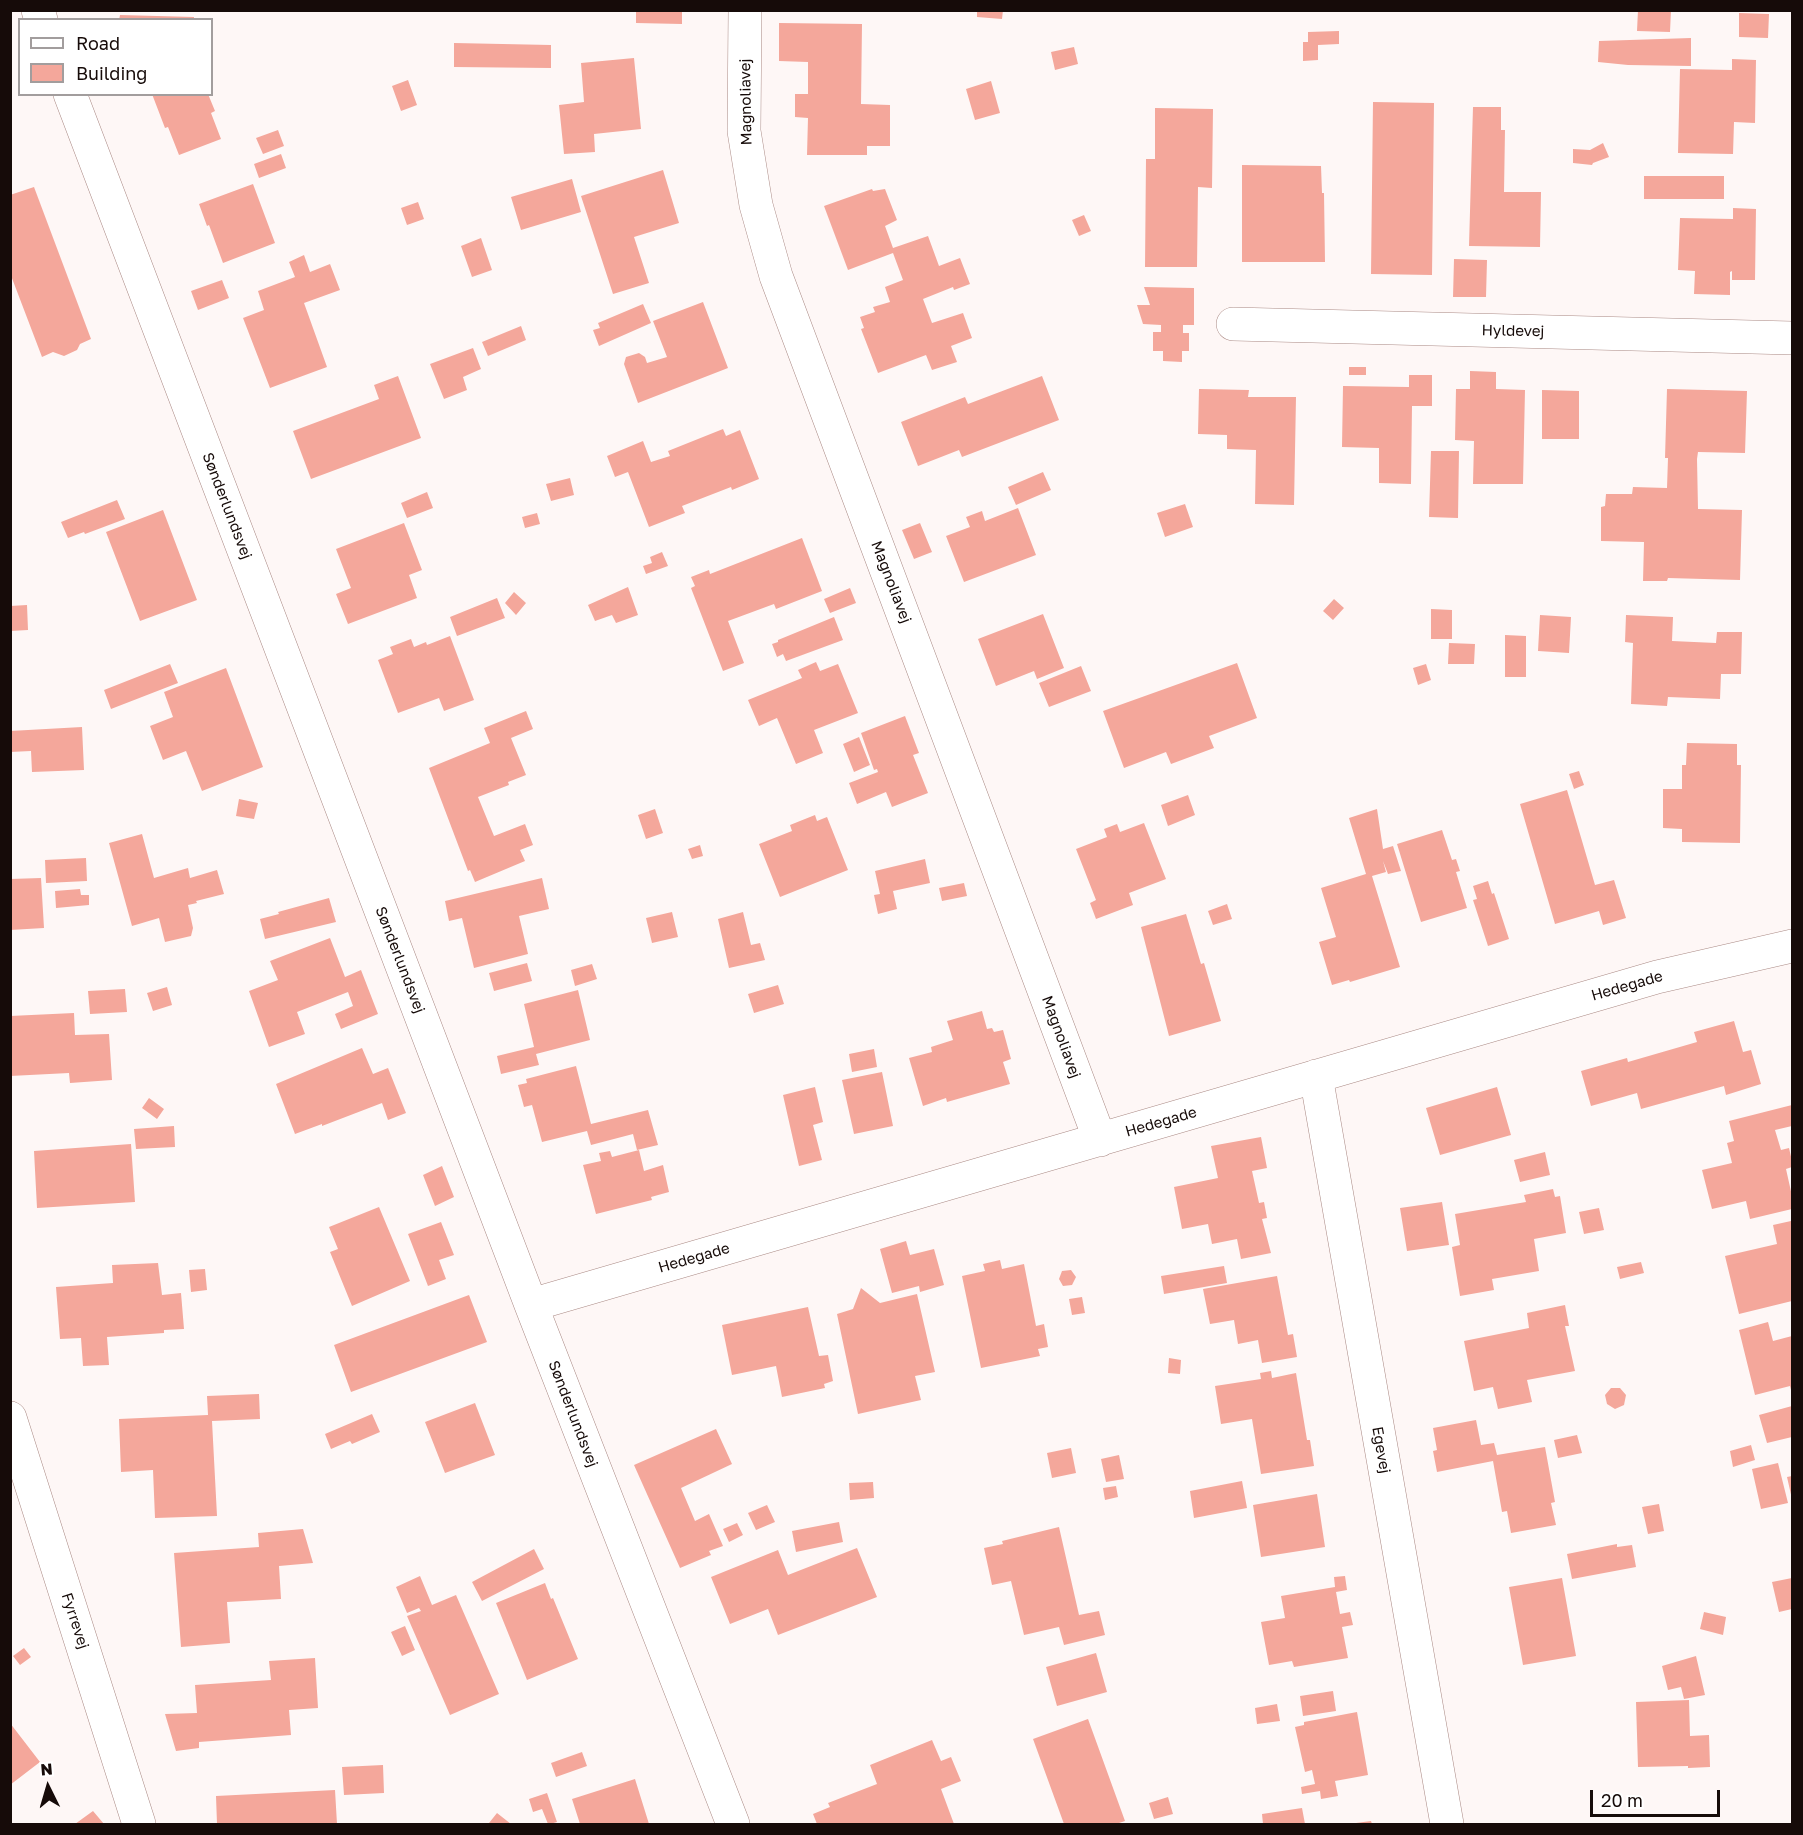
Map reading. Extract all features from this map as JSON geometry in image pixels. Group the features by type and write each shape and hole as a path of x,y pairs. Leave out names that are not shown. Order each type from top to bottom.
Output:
{"street":[{"name":"Magnoliavej","path":"746,10 744,131 756,205 776,276 1100,1140"},
{"name":"Sønderlundsvej","path":"71,96 531,1305 733,1824"},
{"name":"Hyldevej","path":"1233,324 1792,338"},
{"name":"Hedegade","path":"531,1305 1657,977 1792,946"},
{"name":"Egevej","path":"1316,1076 1447,1824"},
{"name":"Fyrrevej","path":"10,1418 140,1824"}],"building":[{"path":"636,10 682,10 682,24 636,23"},
{"path":"977,10 1003,10 1002,19 977,17"},
{"path":"1638,10 1671,10 1670,32 1637,31"},
{"path":"1739,13 1769,14 1768,38 1739,37"},
{"path":"120,15 194,17 194,18 119,18"},
{"path":"779,23 862,24 861,104 890,105 890,146 867,146 867,155 807,155 808,118 795,117 795,94 808,94 808,62 779,61"},
{"path":"1339,31 1339,44 1318,45 1318,60 1303,61 1303,42 1308,42 1308,32"},
{"path":"1691,38 1691,66 1598,62 1599,41"},
{"path":"454,43 551,45 551,68 454,67"},
{"path":"1074,47 1078,64 1055,70 1051,52"},
{"path":"634,58 641,129 594,134 595,152 564,154 559,105 584,102 581,63"},
{"path":"1732,59 1756,60 1755,123 1734,122 1733,154 1678,153 1680,69 1732,70"},
{"path":"408,80 417,105 401,111 392,86"},
{"path":"991,81 1000,113 975,120 966,89"},
{"path":"153,96 209,96 215,111 211,113 221,139 179,155 168,127 165,128"},
{"path":"1373,102 1434,103 1432,275 1371,274"},
{"path":"1473,107 1501,107 1501,130 1505,130 1504,192 1541,192 1540,247 1469,246"},
{"path":"1155,108 1213,109 1212,188 1198,187 1197,267 1145,267 1146,159 1155,159"},
{"path":"278,130 284,146 263,154 256,138"},
{"path":"1603,143 1609,157 1592,165 1573,163 1573,149 1590,150"},
{"path":"281,154 286,168 259,178 254,164"},
{"path":"1242,165 1321,166 1322,193 1324,193 1325,262 1242,262"},
{"path":"663,170 679,223 634,237 649,283 613,294 581,196"},
{"path":"1644,176 1724,176 1724,199 1644,199"},
{"path":"572,179 581,212 521,230 511,197"},
{"path":"253,184 275,243 223,263 199,204"},
{"path":"34,187 91,339 80,344 77,350 64,356 53,352 42,357 10,273 10,195"},
{"path":"872,189 873,191 885,189 897,220 885,226 893,248 928,236 939,266 960,258 970,284 954,290 953,287 923,299 932,323 963,313 972,338 951,346 957,362 932,370 926,355 878,373 861,329 864,328 860,317 875,312 873,307 890,302 885,287 903,280 893,253 848,270 824,206"},
{"path":"418,202 424,219 407,225 401,208"},
{"path":"1733,208 1756,209 1755,280 1732,280 1732,271 1730,272 1730,295 1694,294 1695,271 1678,270 1680,218 1733,219"},
{"path":"1084,215 1091,231 1079,236 1072,220"},
{"path":"481,238 492,270 472,277 461,246"},
{"path":"304,255 310,272 330,264 340,290 304,303 327,367 270,388 243,318 264,310 258,291 295,277 289,262"},
{"path":"1454,259 1487,260 1486,297 1453,297"},
{"path":"222,280 229,298 198,310 191,291"},
{"path":"1144,287 1194,288 1194,325 1183,325 1183,333 1189,333 1189,351 1182,351 1182,362 1163,361 1163,351 1153,351 1153,332 1161,332 1161,325 1143,324 1137,305 1150,305"},
{"path":"703,302 728,368 638,403 624,364 626,357 639,353 645,357 647,363 667,357 653,321"},
{"path":"643,304 651,323 599,346 593,330 600,328 598,323"},
{"path":"521,326 526,340 488,356 482,342"},
{"path":"473,348 481,369 463,377 467,390 444,399 430,364"},
{"path":"1349,367 1366,367 1366,375 1349,375"},
{"path":"1470,371 1496,372 1496,389 1525,390 1523,484 1473,484 1474,441 1455,440 1456,389 1470,389"},
{"path":"1409,375 1432,375 1432,406 1412,406 1411,484 1379,483 1379,448 1342,447 1343,386 1409,387"},
{"path":"398,376 421,438 311,479 293,431 379,399 374,385"},
{"path":"1042,376 1059,420 962,457 959,450 918,466 901,422 965,397 968,404"},
{"path":"1199,389 1249,390 1248,397 1296,397 1294,505 1255,504 1256,450 1227,449 1227,435 1198,434"},
{"path":"1667,389 1747,391 1745,453 1698,452 1697,459 1698,509 1742,510 1740,580 1668,578 1667,581 1643,581 1644,542 1601,541 1601,507 1605,506 1606,494 1632,494 1633,487 1667,488 1668,458 1665,458"},
{"path":"1542,390 1579,391 1579,439 1542,439"},
{"path":"723,429 726,436 740,430 759,479 682,506 685,513 649,527 628,472 615,477 607,456 643,441 651,462 670,456 668,451"},
{"path":"1431,451 1459,451 1458,518 1429,517"},
{"path":"1043,472 1051,490 1016,505 1008,487"},
{"path":"570,478 574,495 551,501 546,484"},
{"path":"427,492 433,508 407,518 401,503"},
{"path":"117,500 125,519 68,538 61,522"},
{"path":"1185,504 1193,527 1165,537 1157,513"},
{"path":"1018,508 1036,555 964,582 946,536 970,527 966,517 982,511 985,521"},
{"path":"163,510 197,600 140,621 106,532"},
{"path":"537,513 540,524 525,528 522,517"},
{"path":"404,523 422,570 409,575 417,598 348,624 336,594 351,588 336,549"},
{"path":"920,523 932,552 914,559 902,530"},
{"path":"802,538 822,591 776,609 774,604 728,621 744,663 723,671 691,588 695,586 691,577 709,570 710,574"},
{"path":"662,552 668,566 646,574 643,566 652,563 650,557"},
{"path":"628,587 638,615 616,623 612,615 595,621 588,605"},
{"path":"850,588 856,603 830,613 824,599"},
{"path":"514,592 526,603 516,615 505,603"},
{"path":"497,598 505,618 457,636 450,617"},
{"path":"1334,599 1344,608 1333,620 1323,611"},
{"path":"27,605 28,630 10,631 10,606"},
{"path":"1431,609 1452,610 1452,639 1431,639"},
{"path":"1043,614 1064,668 1037,679 1034,671 996,686 978,639"},
{"path":"1540,615 1571,617 1569,653 1538,651"},
{"path":"1626,615 1673,617 1672,641 1716,643 1717,632 1742,632 1741,674 1721,674 1720,699 1668,697 1667,706 1631,704 1633,643 1625,642"},
{"path":"834,617 843,640 786,661 783,654 777,657 772,644"},
{"path":"1505,635 1526,636 1526,677 1505,677"},
{"path":"450,636 474,700 444,711 439,698 398,713 378,660 393,654 390,647 411,639 414,647 426,642 427,645"},
{"path":"1449,643 1475,644 1474,664 1448,664"},
{"path":"816,662 820,671 838,664 858,713 814,730 823,753 796,764 777,718 759,726 748,700 802,678 798,670"},
{"path":"1237,663 1257,718 1209,736 1214,748 1171,764 1166,752 1124,768 1103,711"},
{"path":"170,664 178,683 111,709 104,690"},
{"path":"1426,664 1431,680 1418,685 1413,668"},
{"path":"1081,666 1091,691 1049,707 1039,683"},
{"path":"226,668 263,767 202,791 186,751 163,760 150,726 173,717 164,692"},
{"path":"526,711 533,729 511,738 526,775 508,782 509,785 478,797 494,836 525,824 533,845 520,850 525,861 475,882 470,870 468,871 429,768 490,743 484,728"},
{"path":"905,716 919,753 913,755 928,793 892,807 886,792 857,804 849,783 878,772 877,769 874,770 861,733"},
{"path":"82,727 84,770 32,772 31,751 10,752 10,731"},
{"path":"859,737 870,765 854,772 843,744"},
{"path":"1687,743 1737,744 1737,765 1741,765 1740,843 1682,842 1682,829 1663,828 1663,789 1682,789 1682,765 1686,765"},
{"path":"1579,771 1584,785 1574,789 1569,774"},
{"path":"1567,790 1595,885 1614,880 1626,918 1603,925 1599,911 1555,924 1520,804"},
{"path":"1188,795 1195,815 1168,826 1161,805"},
{"path":"239,799 258,803 254,819 236,816"},
{"path":"655,809 663,833 646,839 638,815"},
{"path":"1377,809 1383,849 1393,846 1401,871 1388,874 1383,861 1386,872 1372,876 1400,967 1332,985 1319,942 1336,937 1321,888 1366,874 1349,818"},
{"path":"815,815 817,821 827,817 848,870 780,897 759,844 792,831 790,825"},
{"path":"1144,823 1166,879 1129,893 1133,905 1096,919 1090,903 1096,900 1076,849 1107,837 1104,829 1117,824 1120,832"},
{"path":"1442,830 1452,860 1456,859 1460,871 1456,872 1467,908 1421,922 1397,844"},
{"path":"142,834 154,878 188,868 190,878 217,870 224,894 188,905 193,928 191,936 165,942 159,918 132,926 109,843"},
{"path":"700,845 703,856 692,859 688,849"},
{"path":"86,858 87,881 46,883 45,860"},
{"path":"925,859 930,883 893,891 897,909 878,914 874,895 880,894 875,871"},
{"path":"41,878 44,928 10,930 10,879"},
{"path":"542,878 549,909 519,916 528,954 474,968 462,918 449,921 445,901"},
{"path":"1488,881 1509,939 1488,946 1473,900 1477,899 1473,886"},
{"path":"964,883 967,896 942,901 939,888"},
{"path":"80,889 81,895 89,895 89,905 56,908 55,891"},
{"path":"329,898 336,922 265,939 260,919"},
{"path":"1227,904 1232,919 1213,925 1208,911"},
{"path":"672,912 678,937 652,943 646,918"},
{"path":"743,912 751,945 760,943 765,960 729,968 718,919"},
{"path":"1186,914 1201,964 1204,963 1221,1021 1169,1036 1141,927"},
{"path":"330,938 345,977 361,970 378,1014 341,1029 335,1014 353,1006 348,992 297,1012 305,1034 269,1047 249,991 278,980 270,961"},
{"path":"527,963 532,981 494,991 489,973"},
{"path":"592,964 597,979 575,986 571,970"},
{"path":"778,985 784,1004 754,1013 748,994"},
{"path":"167,987 172,1005 153,1011 147,993"},
{"path":"125,989 127,1012 90,1014 88,991"},
{"path":"578,990 590,1040 536,1054 539,1065 501,1074 497,1056 534,1047 524,1004"},
{"path":"982,1011 987,1029 992,1028 994,1032 1003,1030 1011,1059 1003,1062 1010,1084 947,1102 946,1098 923,1106 909,1058 932,1052 931,1047 953,1040 947,1021"},
{"path":"74,1013 75,1035 109,1034 112,1080 70,1083 69,1073 10,1076 10,1016"},
{"path":"1734,1021 1743,1052 1751,1050 1761,1084 1726,1095 1724,1086 1641,1109 1637,1093 1591,1106 1581,1071 1627,1058 1628,1062 1697,1042 1694,1032"},
{"path":"362,1048 373,1074 388,1068 406,1113 388,1120 382,1103 295,1134 276,1084"},
{"path":"874,1049 877,1067 852,1072 849,1054"},
{"path":"576,1066 591,1124 648,1110 658,1145 637,1150 633,1134 591,1145 587,1131 542,1142 532,1105 524,1107 518,1085 527,1083 526,1079"},
{"path":"882,1072 893,1126 854,1134 842,1080"},
{"path":"815,1087 823,1122 813,1125 822,1160 799,1166 783,1095"},
{"path":"1497,1087 1511,1135 1440,1155 1426,1108"},
{"path":"149,1098 164,1109 157,1119 142,1108"},
{"path":"1792,1105 1792,1126 1775,1130 1781,1150 1789,1148 1792,1161 1792,1167 1786,1169 1792,1196 1792,1209 1750,1219 1746,1201 1712,1209 1702,1170 1732,1163 1727,1143 1734,1141 1729,1121"},
{"path":"174,1126 175,1147 136,1149 134,1129"},
{"path":"1261,1137 1267,1168 1252,1171 1259,1203 1264,1202 1267,1218 1262,1219 1271,1253 1241,1259 1237,1239 1212,1244 1208,1224 1182,1229 1174,1187 1218,1178 1211,1146"},
{"path":"131,1144 135,1202 37,1208 34,1151"},
{"path":"639,1150 644,1171 663,1165 669,1192 651,1197 652,1200 596,1214 583,1165 601,1161 599,1153 610,1151 612,1157"},
{"path":"1545,1152 1550,1175 1520,1182 1514,1160"},
{"path":"442,1166 454,1197 435,1206 423,1175"},
{"path":"1553,1189 1555,1197 1560,1196 1566,1233 1534,1239 1539,1271 1492,1279 1494,1290 1460,1296 1452,1247 1460,1245 1455,1214 1526,1202 1524,1195"},
{"path":"1442,1202 1449,1245 1407,1251 1400,1208"},
{"path":"379,1207 410,1281 352,1306 330,1252 338,1249 329,1227"},
{"path":"1599,1208 1604,1230 1584,1234 1579,1212"},
{"path":"1791,1221 1792,1301 1739,1314 1725,1256 1777,1244 1773,1225"},
{"path":"441,1222 454,1255 439,1260 446,1279 428,1286 408,1234"},
{"path":"906,1241 910,1255 934,1249 944,1285 920,1292 919,1286 892,1293 880,1249"},
{"path":"1000,1260 1002,1269 1024,1264 1036,1326 1044,1324 1048,1347 1038,1349 1040,1356 981,1368 962,1276 985,1271 983,1264"},
{"path":"1641,1262 1644,1273 1620,1279 1617,1267"},
{"path":"158,1263 162,1295 181,1293 184,1329 164,1330 164,1333 107,1337 109,1365 83,1366 81,1338 60,1339 56,1287 113,1283 112,1265"},
{"path":"1224,1266 1227,1283 1164,1294 1161,1276"},
{"path":"205,1269 207,1290 191,1292 189,1270"},
{"path":"1071,1270 1076,1277 1072,1285 1063,1286 1059,1279 1062,1271"},
{"path":"1277,1276 1288,1335 1293,1334 1297,1357 1262,1363 1258,1340 1238,1344 1234,1320 1210,1324 1203,1289"},
{"path":"861,1288 880,1303 917,1294 935,1372 915,1376 921,1400 858,1414 837,1314 853,1309"},
{"path":"469,1295 487,1342 351,1392 334,1345"},
{"path":"1082,1297 1085,1313 1072,1315 1069,1299"},
{"path":"1565,1305 1569,1326 1565,1326 1575,1371 1527,1380 1532,1402 1498,1409 1493,1387 1474,1391 1464,1341 1529,1328 1527,1313"},
{"path":"808,1307 819,1356 828,1355 833,1381 824,1384 825,1388 782,1397 776,1366 732,1375 722,1325"},
{"path":"1768,1322 1773,1341 1792,1336 1792,1394 1790,1386 1755,1395 1739,1330"},
{"path":"1169,1358 1181,1360 1180,1374 1168,1373"},
{"path":"1271,1371 1272,1378 1296,1373 1307,1440 1310,1440 1314,1466 1261,1474 1252,1419 1221,1424 1215,1386 1261,1379 1260,1373"},
{"path":"1611,1388 1620,1388 1626,1395 1624,1405 1615,1409 1607,1404 1605,1395"},
{"path":"259,1394 260,1419 212,1421 217,1516 155,1518 153,1470 121,1472 119,1419 208,1415 207,1396"},
{"path":"475,1403 495,1455 445,1473 425,1422"},
{"path":"1792,1406 1792,1437 1767,1443 1759,1415"},
{"path":"372,1414 380,1432 352,1444 350,1441 331,1449 325,1434"},
{"path":"1476,1420 1481,1445 1494,1443 1497,1455 1545,1447 1555,1502 1551,1503 1556,1525 1511,1533 1507,1511 1502,1512 1493,1461 1437,1472 1433,1451 1437,1450 1433,1428"},
{"path":"716,1429 732,1464 681,1488 695,1521 709,1514 723,1546 709,1551 711,1555 680,1568 634,1465"},
{"path":"1577,1435 1582,1453 1558,1458 1554,1440"},
{"path":"1751,1445 1755,1460 1733,1467 1730,1451"},
{"path":"1071,1448 1076,1473 1052,1478 1047,1453"},
{"path":"1119,1455 1124,1479 1106,1482 1101,1459"},
{"path":"1778,1463 1788,1503 1761,1509 1752,1469"},
{"path":"1792,1476 1792,1499 1787,1477"},
{"path":"1242,1481 1247,1508 1194,1518 1190,1491"},
{"path":"873,1482 874,1498 850,1500 849,1483"},
{"path":"1116,1486 1118,1497 1105,1500 1103,1488"},
{"path":"1317,1494 1325,1547 1261,1557 1253,1505"},
{"path":"1659,1504 1664,1531 1648,1534 1642,1507"},
{"path":"767,1505 775,1522 756,1530 748,1513"},
{"path":"839,1522 843,1542 796,1552 792,1531"},
{"path":"737,1523 743,1535 729,1542 723,1529"},
{"path":"1059,1527 1079,1615 1099,1611 1105,1635 1064,1645 1059,1627 1024,1635 1011,1581 992,1585 984,1548 1003,1544 1002,1541"},
{"path":"303,1529 313,1563 279,1566 281,1599 227,1602 230,1643 181,1647 174,1553 259,1547 258,1533"},
{"path":"1617,1544 1617,1547 1632,1545 1636,1567 1572,1579 1567,1554"},
{"path":"857,1548 877,1597 778,1635 768,1609 730,1624 711,1577 778,1550 788,1575"},
{"path":"534,1549 544,1569 482,1601 472,1582"},
{"path":"420,1576 432,1605 456,1595 499,1694 450,1715 407,1616 421,1611 419,1608 407,1613 396,1587"},
{"path":"1345,1576 1347,1590 1336,1592 1340,1614 1350,1612 1353,1625 1342,1627 1348,1658 1294,1667 1292,1661 1269,1665 1261,1622 1285,1618 1281,1596 1335,1587 1334,1577"},
{"path":"1562,1578 1576,1656 1523,1665 1509,1587"},
{"path":"1792,1578 1792,1609 1779,1612 1772,1582"},
{"path":"545,1583 578,1659 527,1680 496,1603"},
{"path":"1704,1612 1726,1617 1723,1635 1700,1629"},
{"path":"405,1626 415,1650 402,1656 391,1632"},
{"path":"24,1648 31,1657 20,1665 13,1656"},
{"path":"1096,1653 1107,1692 1057,1706 1046,1667"},
{"path":"1696,1656 1705,1695 1684,1699 1681,1687 1668,1690 1662,1666"},
{"path":"315,1658 318,1708 289,1710 291,1735 199,1742 199,1748 176,1751 165,1714 197,1713 195,1685 271,1680 269,1661"},
{"path":"1333,1691 1336,1711 1303,1716 1300,1696"},
{"path":"1689,1700 1690,1736 1709,1735 1710,1767 1638,1767 1636,1702"},
{"path":"1277,1704 1280,1721 1257,1724 1255,1708"},
{"path":"1357,1712 1368,1775 1335,1781 1338,1796 1321,1799 1320,1791 1302,1794 1301,1787 1315,1784 1312,1770 1305,1772 1295,1727 1304,1725 1304,1722"},
{"path":"1088,1719 1125,1821 1116,1824 1064,1824 1033,1739"},
{"path":"10,1723 40,1762 10,1785"},
{"path":"932,1740 941,1761 951,1757 961,1781 941,1789 954,1824 817,1824 813,1814 830,1807 828,1803 877,1784 870,1765"},
{"path":"582,1752 587,1766 556,1777 551,1763"},
{"path":"383,1765 384,1793 344,1795 342,1767"},
{"path":"635,1779 649,1824 580,1824 572,1799"},
{"path":"335,1790 337,1824 217,1824 216,1796"},
{"path":"547,1793 557,1822 550,1824 542,1809 533,1812 529,1799"},
{"path":"1168,1797 1173,1814 1154,1819 1149,1803"},
{"path":"1302,1808 1305,1824 1263,1824 1262,1814"},
{"path":"93,1811 104,1824 75,1824"},
{"path":"497,1813 511,1824 489,1823"},
{"path":"1371,1821 1372,1824 1356,1824 1356,1823"}]}
